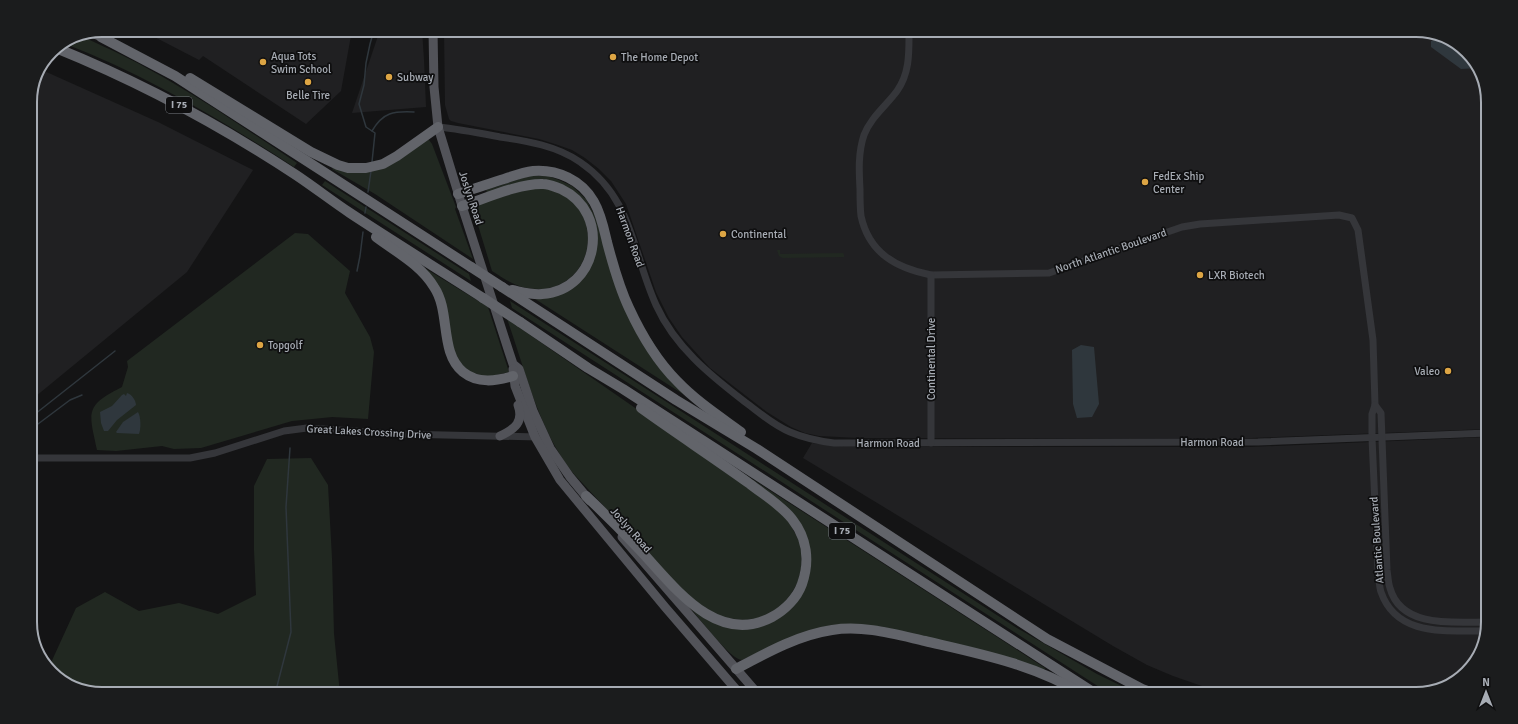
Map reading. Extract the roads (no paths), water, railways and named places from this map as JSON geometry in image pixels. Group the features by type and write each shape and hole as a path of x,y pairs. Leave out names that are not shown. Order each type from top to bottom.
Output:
{"highway":[{"name":"I 75","path":"102,37 175,76 308,156 332,177 676,400 757,449 1047,639 1138,687"},
{"name":"I 75","path":"62,51 120,75 172,101 228,132 588,368 623,389 1085,687"},
{"path":"308,156 357,169 383,164 438,127"},
{"path":"458,194 520,173 533,171 559,174 570,178 585,190 594,202 602,223 622,294 641,332 656,355 681,385 748,438 757,449"},
{"path":"462,206 520,187 545,184 567,192 585,210 591,225 594,242 585,269 578,277 560,290 545,294 529,294 504,288"},
{"path":"350,213 361,226 421,272 435,287 442,305 451,353 460,370 475,379 486,381 502,379 514,381"},
{"path":"586,496 625,533 684,598 698,610 716,620 729,624 743,625 768,620 788,606 800,588 806,566 807,554 802,534 787,513 731,471 611,388 588,368"},
{"path":"736,669 770,651 811,635 832,630 857,628 878,631 998,657 1047,675 1070,687"}],"main road":[{"name":"Joslyn Road","path":"432,37 435,111 438,127 513,364 514,381 540,437 586,496 752,687"},
{"name":"Joslyn Road","path":"513,364 519,369 547,459 566,487 661,603 734,687"},
{"path":"500,436 513,429 521,414 514,381"},
{"path":"720,671 736,669"}],"street":[{"name":"North Atlantic Boulevard","path":"909,37 910,53 907,70 902,83 872,119 861,145 859,164 861,215 872,243 885,257 899,266 913,272 930,275 1049,273 1171,230 1200,224 1339,215 1352,218 1356,224 1361,251 1373,340 1376,405 1372,414 1372,438"},
{"name":"Harmon Road","path":"438,127 547,146 566,153 581,162 596,175 620,204 646,280 657,306 670,329 690,355 712,376 774,424 805,438 834,443 1258,442 1481,433"},
{"name":"Continental Drive","path":"930,275 931,443"},
{"name":"North Atlantic Boulevard","path":"1376,405 1381,413 1381,437"},
{"name":"Great Lakes Crossing Drive","path":"37,458 190,458 215,453 284,431 307,428 401,434 540,437"},
{"name":"Atlantic Boulevard","path":"1381,437 1387,570 1390,589 1400,606 1409,613 1428,621 1481,622"},
{"name":"Atlantic Boulevard","path":"1372,438 1378,571 1381,592 1386,603 1393,612 1404,621 1413,626 1426,630 1480,631"}],"waterway":[{"path":"372,37 366,63 364,85 359,104 366,127 375,133 372,162"},
{"path":"372,131 385,116 401,112 414,112"},
{"path":"368,192 371,171"},
{"path":"365,213 366,207"},
{"path":"357,271 363,232"},
{"path":"37,412 115,351"},
{"path":"37,425 70,400 82,395"},
{"path":"277,687 291,632 286,507 290,448"}],"place":[{"name":"The Home Depot","path":"613,57"},
{"name":"Aqua Tots Swim School","path":"263,62"},
{"name":"Subway","path":"389,77"},
{"name":"Belle Tire","path":"308,82"},
{"name":"FedEx Ship Center","path":"1145,182"},
{"name":"Continental","path":"723,234"},
{"name":"LXR Biotech","path":"1200,275"},
{"name":"Topgolf","path":"260,345"},
{"name":"Valeo","path":"1448,371"}]}
